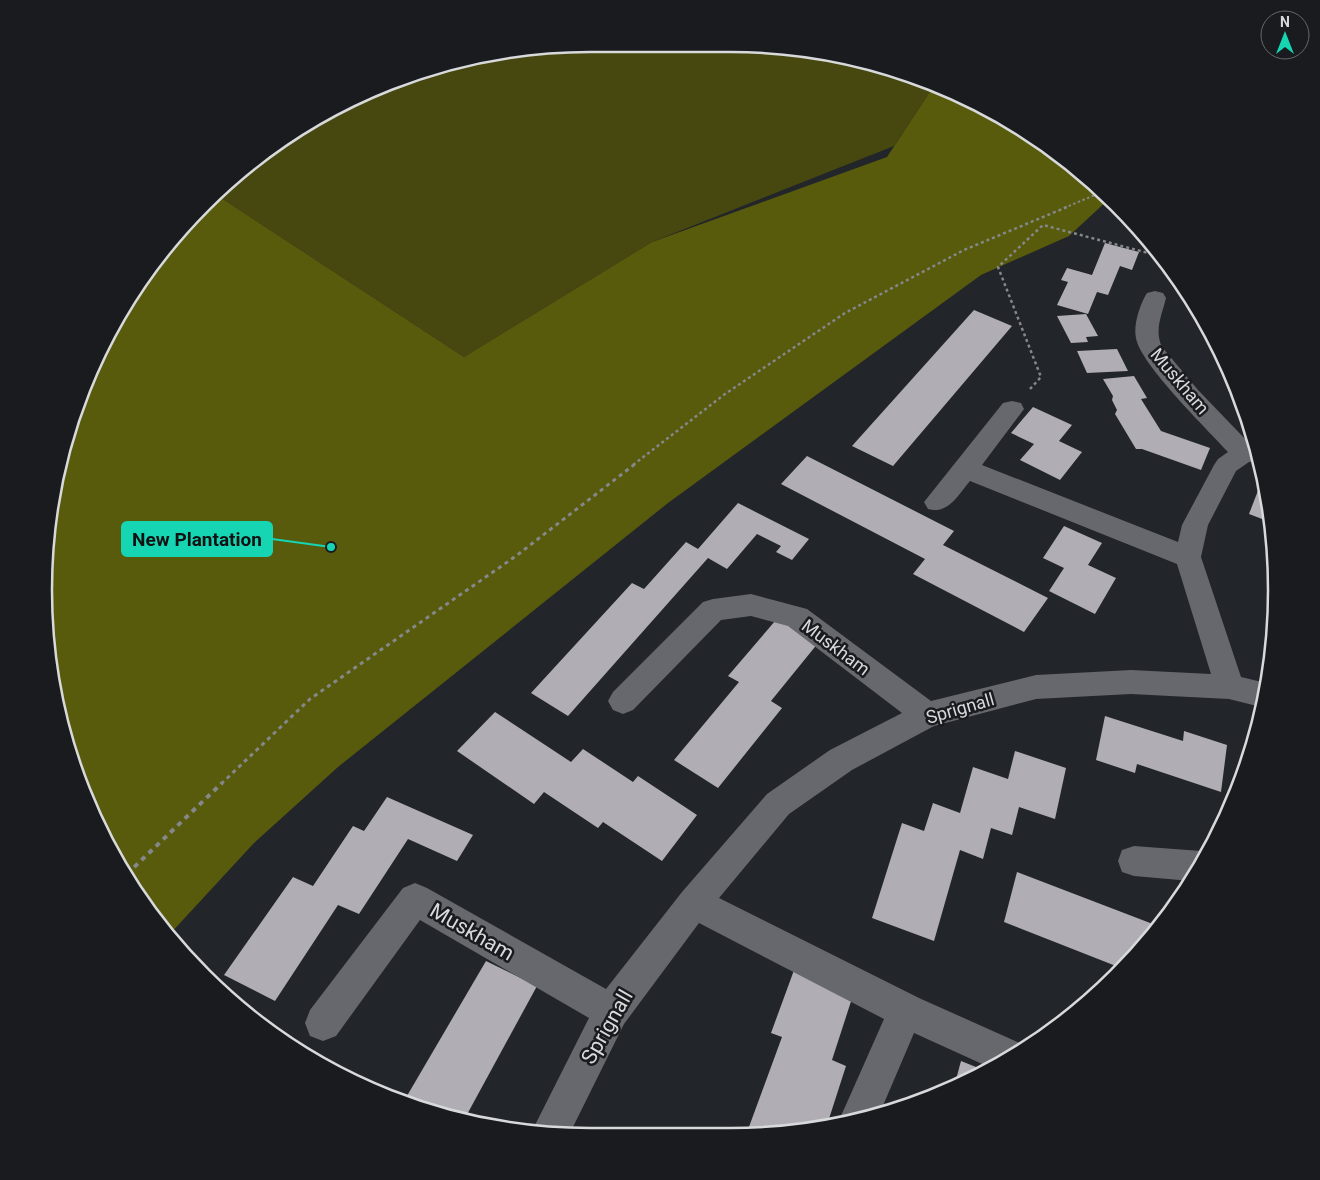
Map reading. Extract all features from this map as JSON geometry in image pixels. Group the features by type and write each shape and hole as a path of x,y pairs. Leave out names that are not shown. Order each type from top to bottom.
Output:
{"street":[{"name":"Muskham","path":"1155,298 1149,320 1147,340 1159,360 1249,451"},
{"path":"937,502 966,469 1012,409"},
{"name":"Muskham","path":"1188,557 1195,525 1227,465 1250,454"},
{"path":"966,469 1188,557 1229,687"},
{"name":"Muskham","path":"623,701 714,610 751,605 796,617 928,715"},
{"name":"Sprignall","path":"554,1126 611,1011 694,903 778,804 841,760 928,715 1036,686 1131,682 1229,687 1257,693"},
{"path":"1134,860 1187,872"},
{"name":"Muskham","path":"323,1023 415,899 611,1011"},
{"path":"694,903 906,1011 1001,1054"},
{"path":"862,1111 906,1011"}],"path":[{"path":"131,870 310,698 516,556 725,394 845,312 964,250 1094,195"},
{"path":"1012,409 1041,376 998,267 1043,225 1148,253"}],"shaded area":[{"path":"590,52 730,52 765,54 835,63 869,71 930,91 894,146 652,242 464,357 222,199 291,143 352,108 384,93 417,81 485,63 520,57"},
{"path":"930,91 968,108 1029,143 1084,186 1104,204 1069,236 981,275 668,503 338,767 254,843 174,929 143,889 125,859 93,796 81,763 63,695 57,660 52,590 57,520 63,485 81,417 93,384 108,352 143,291 186,236 222,199 464,357 652,242 887,157"}],"building":[{"path":"1105,243 1139,252 1132,270 1120,266 1108,295 1097,292 1088,314 1057,305 1068,282 1061,280 1067,268 1092,275"},
{"path":"974,310 1012,326 893,466 852,446"},
{"path":"1086,314 1098,336 1086,337 1088,342 1071,343 1057,316"},
{"path":"1117,349 1128,371 1087,373 1077,351"},
{"path":"1134,376 1147,398 1141,399 1161,431 1210,448 1201,470 1142,449 1136,449 1115,414 1117,410 1112,400 1113,396 1103,379"},
{"path":"1033,407 1072,425 1059,441 1082,452 1060,480 1020,460 1034,444 1011,433"},
{"path":"807,456 954,531 943,545 1048,598 1024,632 913,574 925,559 781,484"},
{"path":"1258,491 1263,519 1249,514"},
{"path":"738,503 809,539 792,560 776,552 781,546 757,534 727,569 708,558 568,716 531,693 632,583 644,589 686,542 698,549"},
{"path":"1064,526 1102,543 1088,565 1116,578 1095,614 1049,591 1064,568 1043,558"},
{"path":"781,614 823,637 771,701 782,708 718,788 674,760 739,682 728,676"},
{"path":"495,712 571,762 583,749 633,782 638,776 697,815 662,861 603,822 598,828 544,792 534,804 457,751"},
{"path":"1105,716 1183,741 1184,731 1227,745 1221,792 1137,764 1135,773 1096,760"},
{"path":"1015,751 1066,768 1055,819 1019,807 1012,835 991,828 983,859 960,850 934,941 872,918 902,823 924,831 933,803 960,813 973,767 1008,779"},
{"path":"387,797 473,835 457,861 408,839 359,914 338,905 275,1001 224,975 293,877 313,886 353,826 364,831"},
{"path":"1017,872 1151,923 1114,965 1004,922"},
{"path":"486,961 537,986 468,1113 407,1095"},
{"path":"797,962 856,986 832,1060 846,1066 829,1118 800,1123 749,1127 782,1037 771,1033"},
{"path":"961,1061 977,1067 968,1072 957,1077"}],"place":[{"name":"New Plantation","path":"331,547"}]}
